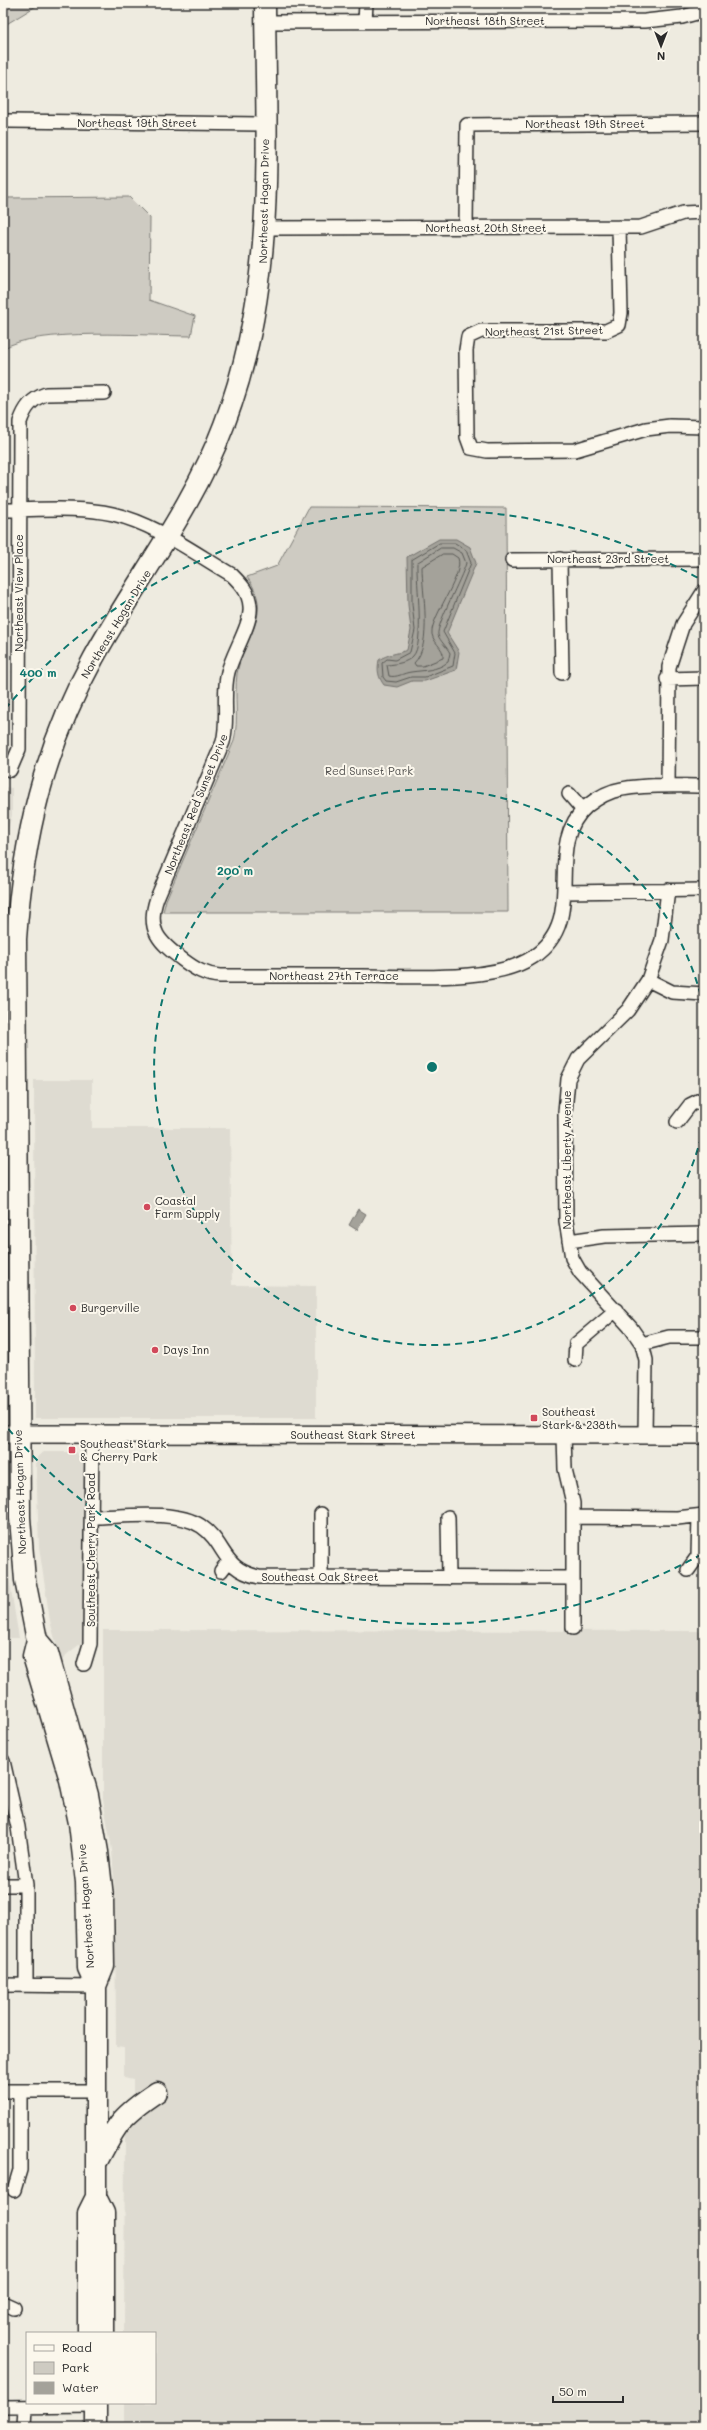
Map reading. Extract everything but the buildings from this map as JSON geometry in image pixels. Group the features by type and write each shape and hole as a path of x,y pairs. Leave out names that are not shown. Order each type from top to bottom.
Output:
{"highway":[{"name":"Northeast Hogan Drive","path":"96,2248 104,2213 96,2197 96,1986 104,1966 102,1890 94,1826 79,1761 48,1653 37,1640 27,1595 21,1548 11,1434 16,939 26,847 48,761 74,696 94,657 168,537 211,457 235,396 254,325 266,228 265,12"},
{"path":"96,2164 113,2130 129,2111 157,2092"},
{"path":"88,2332 96,2248"},
{"path":"96,2248 104,2332"},
{"path":"96,2405 96,2427"}],"main road":[{"name":"Southeast Stark Street","path":"11,1434 704,1435"}],"street":[{"path":"366,3 366,22"},
{"name":"Northeast 18th Street","path":"265,12 366,22 656,20 682,18 704,11"},
{"name":"Northeast 19th Street","path":"8,122 265,124"},
{"name":"Northeast 19th Street","path":"466,228 466,125 704,123"},
{"name":"Northeast 20th Street","path":"266,228 641,227 683,213 704,212"},
{"name":"Northeast 21st Street","path":"619,227 621,313 619,325 606,331 481,332 468,337 466,350 467,437 471,448 487,451 575,450 646,429 670,426 704,427"},
{"name":"Northeast View Place","path":"10,770 19,749 21,510 20,422 30,403 46,394 104,393"},
{"path":"3,510 101,512 125,518 168,537"},
{"name":"Northeast Red Sunset Drive","path":"163,946 155,928 154,907 223,742 227,720 227,674 250,613 249,598 240,583 232,575 168,537"},
{"path":"560,559 562,673"},
{"name":"Northeast 23rd Street","path":"512,560 704,559"},
{"path":"668,786 668,679 678,637 704,591"},
{"path":"668,679 704,678"},
{"name":"Northeast 27th Terrace","path":"163,946 195,969 220,976 463,976 513,965 532,958 549,943 560,924 565,892 566,838 570,828 583,810 601,796 622,789 668,786 704,786"},
{"path":"569,794 583,810"},
{"name":"Northeast Liberty Avenue","path":"645,1435 646,1360 642,1344 616,1310 580,1272 572,1258 566,1220 565,1112 568,1079 578,1059 628,1010 648,980 662,940 668,890"},
{"path":"565,892 704,890"},
{"path":"648,980 672,992 704,994"},
{"path":"677,1122 690,1105 704,1098"},
{"path":"569,1241 604,1236 704,1234"},
{"path":"575,1360 576,1344 616,1310"},
{"path":"642,1344 669,1337 704,1337"},
{"name":"Southeast Cherry Park Road","path":"84,1664 90,1644 92,1434"},
{"path":"564,1435 565,1469 571,1493 573,1517 573,1628"},
{"path":"321,1514 321,1577"},
{"path":"573,1517 677,1518 701,1515 698,1556 688,1570"},
{"name":"Southeast Oak Street","path":"92,1517 180,1517 201,1526 210,1534 224,1566 259,1577 573,1578"},
{"path":"448,1517 449,1578"},
{"path":"3,1761 18,1828 26,1885 26,1985"},
{"path":"3,1885 26,1885"},
{"path":"3,1985 96,1986"},
{"path":"3,2091 96,2091"},
{"path":"14,2190 20,2170 20,2091"},
{"path":"3,2408 96,2405"},
{"path":"24,2427 25,2408"}],"shaded area":[{"path":"3,787 12,788 12,815 3,848"},
{"path":"34,1080 92,1080 92,1128 230,1128 232,1285 316,1286 316,1418 35,1418"},
{"path":"44,1452 75,1452 84,1460 84,1641 66,1655 63,1661 64,1672 50,1621 39,1547 36,1461 38,1456"},
{"path":"3,1498 6,1559 19,1638 3,1638"},
{"path":"103,1630 704,1631 704,2427 124,2427 124,2404 156,2404 156,2332 124,2332 125,2130 128,2124 133,2124 133,2080 124,2078 124,2048 116,2047 115,1896 112,1850 103,1799"}],"green space":[{"path":"3,3 41,3 5,25 3,30"},
{"path":"129,197 150,218 149,300 195,316 191,336 121,334 65,335 18,342 3,349 3,198"},
{"name":"Red Sunset Park","path":"309,507 506,508 508,912 163,912 166,900 234,741 236,724 237,674 240,660 255,626 258,614 258,603 255,591 247,577 277,566"}],"water":[{"path":"439,539 456,539 470,547 476,563 447,633 459,652 456,670 425,681 412,681 397,687 384,685 378,673 379,660 389,655 407,650 411,630 408,605 407,557"},
{"path":"358,1209 366,1214 357,1230 349,1225"}],"place":[{"name":"Coastal Farm Supply","path":"147,1207"},
{"name":"Burgerville","path":"73,1308"},
{"name":"Days Inn","path":"155,1350"},
{"name":"Southeast Stark & 238th","path":"534,1418"},
{"name":"Southeast Stark & Cherry Park","path":"72,1450"}]}
